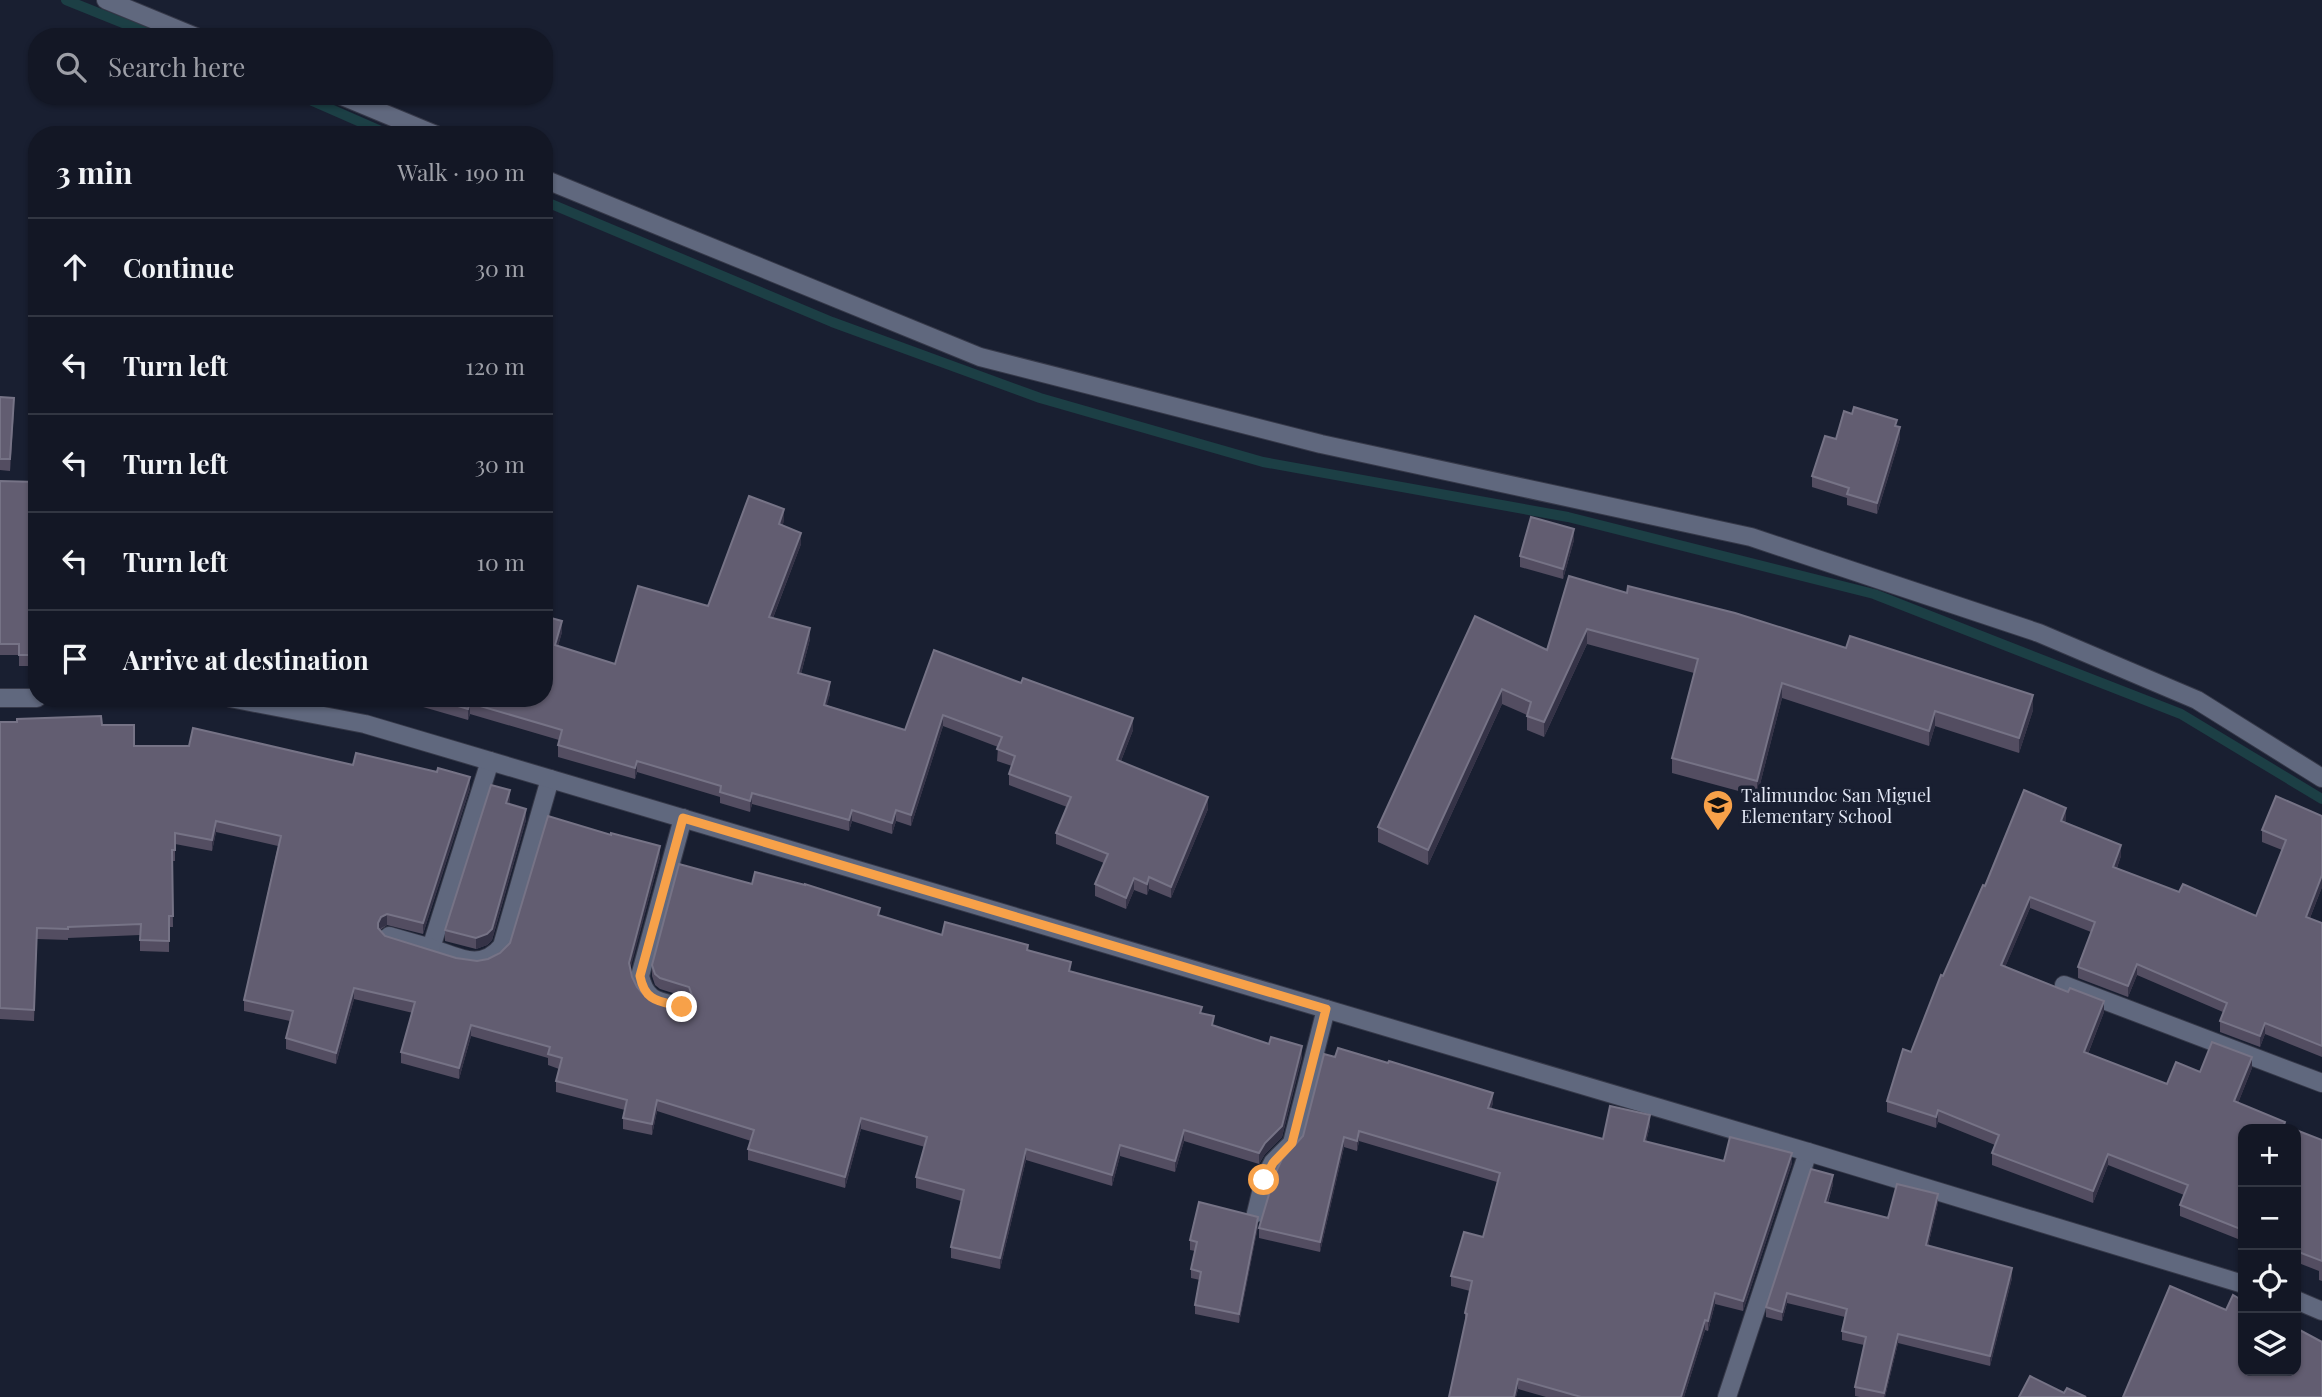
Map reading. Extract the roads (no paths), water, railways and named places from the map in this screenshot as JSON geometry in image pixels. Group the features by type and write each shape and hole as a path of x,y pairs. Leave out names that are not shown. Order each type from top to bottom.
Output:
{"street":[{"path":"106,0 174,28"},
{"path":"364,105 414,126"},
{"path":"553,183 980,357 1321,444 1751,537 2039,633 2197,700 2322,778"},
{"path":"0,698 28,698"},
{"path":"281,707 348,719 1808,1152 2238,1282"},
{"path":"431,948 490,761"},
{"path":"388,936 474,962 488,959 502,946 550,779"},
{"path":"682,1007 652,999 643,989 640,976 683,818"},
{"path":"2064,985 2322,1083"},
{"path":"1256,1213 1268,1171 1292,1143 1326,1009"},
{"path":"1727,1397 1808,1152"},
{"path":"2301,1302 2322,1311"}],"waterway":[{"path":"66,0 136,28"},
{"path":"322,105 369,126"},
{"path":"553,205 832,322 1040,398 1263,462 1568,517 1874,594 2181,714 2322,799"}],"place":[{"name":"Talimundoc San Miguel Elementary School","path":"1718,832"}]}
